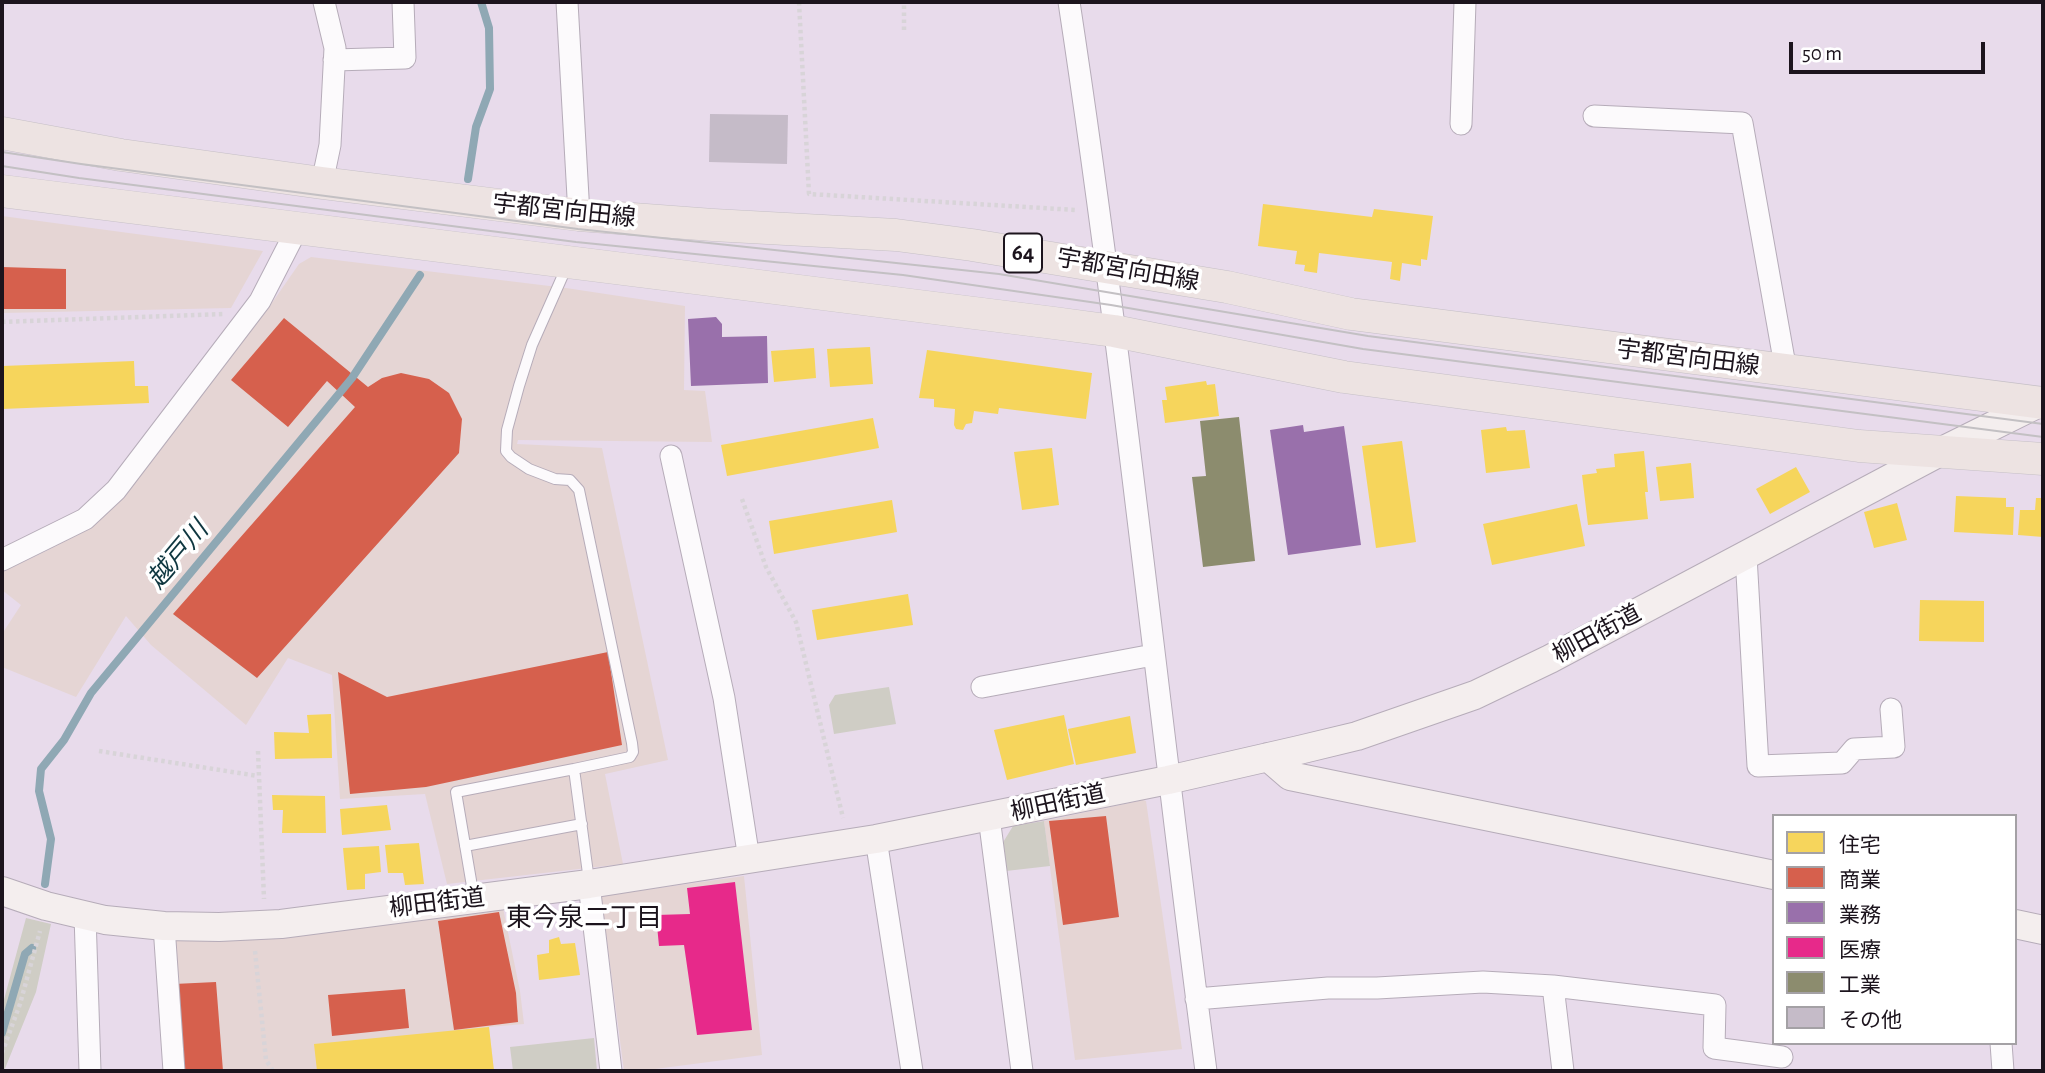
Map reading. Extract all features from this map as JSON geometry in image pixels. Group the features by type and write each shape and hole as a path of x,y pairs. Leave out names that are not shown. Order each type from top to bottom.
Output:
{"main road":[{"name":"宇都宮向田線","path":"2,133 121,155 579,215 713,226 896,235 1105,265 1227,287 1351,314 2042,402"},
{"name":"宇都宮向田線","path":"2,191 1114,331 1344,377 1859,446 2043,459"}],"street":[{"path":"321,183 330,145 335,48 324,2"},
{"path":"334,60 405,58 403,2"},
{"path":"567,2 579,215"},
{"path":"1069,2 1114,331 1206,1071"},
{"path":"1461,124 1465,2"},
{"path":"1594,116 1742,123 1786,370"},
{"path":"2,560 85,519 116,490 260,301 297,229"},
{"name":"柳田街道","path":"2,891 46,906 85,915 164,926 259,925 589,884 876,839 1168,780 1357,736 1475,695 1550,659 1940,452 2042,402"},
{"path":"671,456 724,698 749,859"},
{"path":"1746,556 1758,766 1842,763 1854,749 1894,747 1891,709"},
{"path":"982,687 1153,655"},
{"path":"1268,757 1290,776 1772,875"},
{"path":"989,817 1022,1071"},
{"path":"876,839 912,1071"},
{"path":"589,884 611,1071"},
{"path":"85,915 90,1071"},
{"path":"2017,924 2043,930"},
{"path":"164,926 174,1071"},
{"path":"1196,999 1328,988 1483,982 1553,986 1715,1005 1714,1048 1782,1058"},
{"path":"1553,986 1563,1071"},
{"path":"2001,1045 2003,1071"}],"lane":[{"path":"474,898 456,792 630,757 633,752 579,490 570,480 555,479 529,469 506,451 507,430 519,386 533,345 568,263"},
{"path":"574,769 589,884"},
{"path":"465,846 582,824"}],"path":[{"path":"799,2 803,33 809,194 1098,211"},
{"path":"904,2 904,30"},
{"path":"2,322 251,313"},
{"path":"742,499 766,568 796,622 849,843"},
{"path":"99,751 258,776"},
{"path":"258,751 259,925 266,1060 273,1071"},
{"path":"2,1053 20,1004 46,906"}],"shaded area":[{"path":"2,216 263,251 231,308 2,313"},
{"path":"311,257 566,288 685,306 684,390 705,391 712,442 518,440 517,444 602,448 668,760 605,774 623,864 447,884 425,794 340,799 332,675 288,658 246,725 151,645 126,616 76,697 2,667 2,634 21,605 2,590 2,572 87,527 138,478 299,264"},
{"path":"889,687 896,724 834,734 829,705 835,695"},
{"path":"1146,801 1182,1049 1075,1060 1044,821"},
{"path":"1044,821 1050,866 1006,871 1002,844 1013,826"},
{"path":"744,876 762,1055 624,1071 601,896"},
{"path":"503,908 524,1024 489,1027 494,1071 179,1071 169,940 277,938"},
{"path":"26,918 51,924 36,992 2,1071 2,1007"},
{"path":"594,1038 597,1071 513,1071 510,1047"}],"building: 住宅":[{"path":"1263,204 1372,217 1374,209 1433,216 1427,260 1421,259 1421,266 1402,263 1400,281 1390,279 1392,262 1319,253 1317,273 1304,271 1305,265 1295,264 1297,251 1258,246"},
{"path":"870,347 873,384 830,387 827,349"},
{"path":"814,348 816,378 774,382 771,351"},
{"path":"927,350 1092,373 1086,419 999,408 998,414 974,411 972,423 966,424 963,430 956,429 955,409 934,407 934,399 919,398"},
{"path":"134,361 135,386 148,386 149,403 2,409 2,366"},
{"path":"1206,381 1207,385 1215,384 1219,416 1165,423 1162,400 1167,400 1165,387"},
{"path":"873,418 879,448 727,476 721,445"},
{"path":"1506,427 1507,431 1525,430 1530,468 1486,473 1481,430"},
{"path":"1402,441 1416,542 1376,548 1362,446"},
{"path":"1052,448 1059,505 1022,510 1014,452"},
{"path":"1644,451 1648,519 1588,525 1582,475 1597,473 1596,469 1615,467 1614,454"},
{"path":"1691,463 1694,498 1660,501 1656,467"},
{"path":"1796,467 1810,492 1770,514 1756,489"},
{"path":"1956,496 2006,498 2006,507 2014,507 2013,535 1954,532"},
{"path":"2036,498 2043,498 2043,537 2018,535 2020,510 2035,510"},
{"path":"892,500 897,532 774,554 769,521"},
{"path":"1897,503 1907,540 1874,548 1864,512"},
{"path":"1577,504 1585,546 1492,565 1483,524"},
{"path":"908,594 913,625 817,640 812,610"},
{"path":"1920,600 1984,601 1984,642 1919,641"},
{"path":"331,714 332,758 275,759 274,732 309,733 307,715"},
{"path":"1064,715 1074,764 1007,780 994,730"},
{"path":"1130,716 1136,753 1076,765 1068,729"},
{"path":"272,795 325,796 326,833 282,833 283,810 273,810"},
{"path":"387,805 391,830 342,835 340,809"},
{"path":"419,843 424,884 405,885 403,873 388,873 385,845"},
{"path":"379,846 381,872 365,874 365,889 347,890 343,848"},
{"path":"559,937 561,944 575,943 580,975 539,980 537,955 549,953 549,940"},
{"path":"489,1027 494,1071 317,1071 314,1044"}],"building: 商業":[{"path":"2,267 66,269 66,309 2,309"},
{"path":"284,318 368,387 382,378 401,373 429,379 449,393 462,419 459,453 257,678 173,614 355,407 327,381 288,427 231,380"},
{"path":"608,652 622,745 426,787 350,794 338,672 387,697"},
{"path":"1106,816 1119,917 1063,925 1049,821"},
{"path":"499,912 516,993 518,1022 454,1030 438,921"},
{"path":"216,982 223,1071 180,1071 174,984"},
{"path":"405,989 409,1028 332,1036 328,995"}],"building: 業務":[{"path":"716,317 722,324 722,337 767,336 768,383 691,386 688,319"},
{"path":"1303,425 1304,432 1344,426 1361,545 1288,555 1270,430"}],"building: 医療":[{"path":"735,882 752,1030 697,1035 684,945 659,946 656,915 690,914 687,888"}],"building: 工業":[{"path":"1239,417 1255,561 1203,567 1192,477 1206,476 1200,421"}],"building: その他":[{"path":"710,114 788,115 787,164 709,162"}],"waterway":[{"name":"越戸川","path":"468,179 476,127 490,89 489,28 481,2"},
{"name":"越戸川","path":"45,884 51,839 39,791 41,769 64,740 91,693 352,378 420,275"},
{"path":"2,1033 25,954 32,948"}],"tram line":[{"path":"2,152 578,229 999,274 1368,336 2043,424"},
{"path":"2,166 576,242 903,275 1111,305 1363,349 2043,437"}],"district":[{"name":"東今泉二丁目","path":"584,918"}]}
